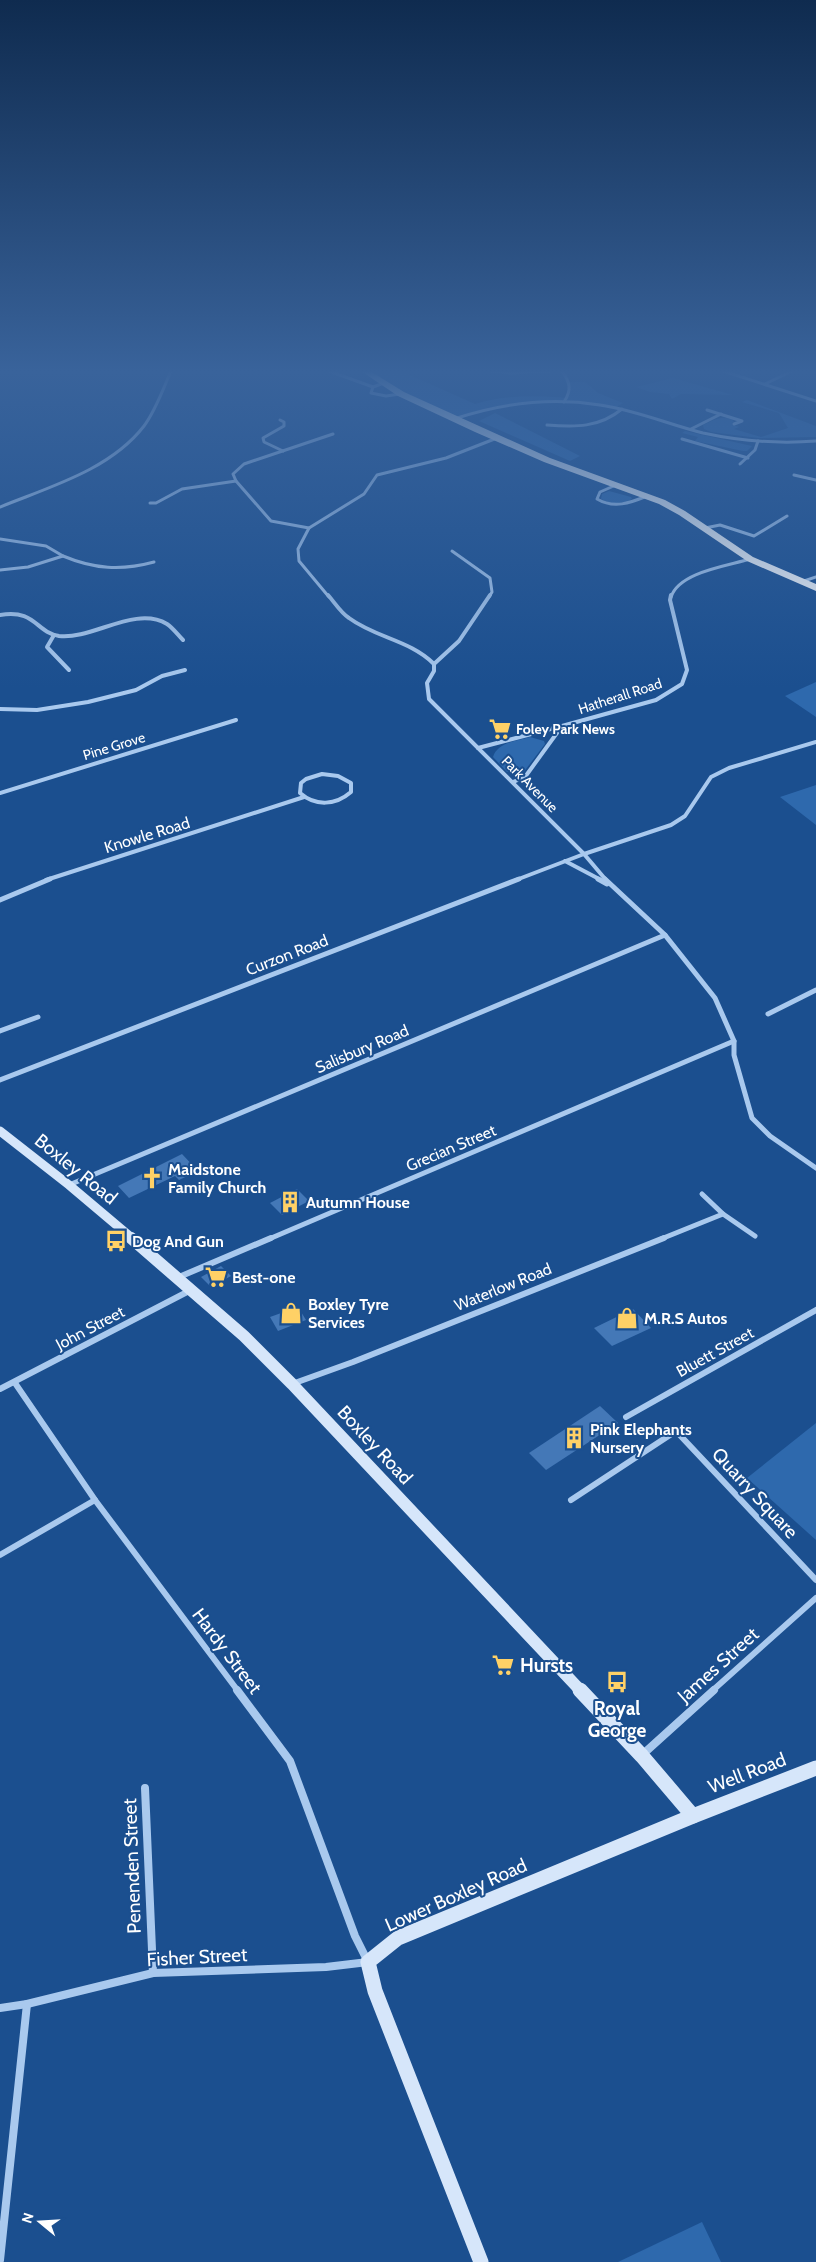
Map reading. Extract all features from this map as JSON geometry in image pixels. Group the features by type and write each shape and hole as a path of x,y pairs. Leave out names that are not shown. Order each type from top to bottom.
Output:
{"highway":[{"path":"593,477 647,496 682,513 750,559 816,588"}],"street":[{"path":"0,505 5,505 70,477"},
{"path":"234,477 271,521 310,528"},
{"path":"376,477 364,494 310,528 298,549 299,561 346,617 356,624 405,643 428,656 434,664 441,660 486,604 492,592 490,578 452,551"},
{"path":"801,477 815,480"},
{"path":"810,483 815,480"},
{"path":"150,503 156,503 182,489 236,481"},
{"path":"616,485 600,492 597,499 606,504 620,505 647,496"},
{"path":"704,529 720,525 754,536 787,516"},
{"path":"0,539 46,546 80,564 113,569 130,569 154,562"},
{"path":"0,570 28,566 63,556"},
{"name":"Hatherall Road","path":"478,748 656,700 682,684 687,670 670,600 672,591 680,583 696,576 750,559"},
{"path":"801,582 816,577"},
{"path":"0,614 30,618 46,632 54,635 71,636 143,619 157,619 166,623 183,640"},
{"path":"54,635 47,647 69,670"},
{"name":"Park Avenue","path":"434,664 434,671 427,683 429,699 584,854 610,885 665,935 715,998 734,1041 734,1055 752,1118 770,1136 816,1168"},
{"path":"0,709 37,710 88,702 136,690 156,679 185,670"},
{"name":"Pine Grove","path":"0,793 236,720"},
{"name":"Hatherall Road","path":"513,782 525,777 562,726"},
{"name":"Curzon Road","path":"0,1080 565,861 671,825 685,816 711,777 729,768 816,742"},
{"name":"Knowle Road","path":"0,900 35,884 304,797 317,802 333,802 347,797 353,788 351,783 340,776 322,774 306,779 299,788 304,797"},
{"path":"565,861 610,885"},
{"name":"Salisbury Road","path":"69,1185 665,935"},
{"path":"768,1014 816,990"},
{"path":"0,1031 38,1017"},
{"name":"Grecian Street","path":"179,1278 734,1041"},
{"name":"Boxley Road","path":"2,1135 69,1185 192,1289 292,1384 642,1756 692,1816"},
{"path":"702,1194 723,1214 755,1236"},
{"name":"Waterlow Road","path":"292,1384 723,1214"},
{"name":"John Street","path":"0,1389 15,1383 192,1289"},
{"name":"Bluett Street","path":"626,1417 816,1310"},
{"name":"Hardy Street","path":"15,1383 95,1500 290,1762 355,1936 368,1962"},
{"name":"Quarry Square","path":"571,1500 676,1431 816,1580"},
{"path":"0,1555 95,1500"},
{"name":"James Street","path":"642,1756 816,1598"},
{"name":"Well Road","path":"692,1816 816,1768"},
{"name":"Penenden Street","path":"145,1788 153,1973"},
{"name":"Lower Boxley Road","path":"368,1962 398,1938 692,1816"},
{"path":"368,1962 375,1991 481,2262"},
{"name":"Fisher Street","path":"0,2008 27,2004 153,1973 326,1967 368,1962"},
{"path":"0,2260 27,2004"}],"shaded area":[{"path":"609,491 631,497 632,499 617,503 601,499 602,494"},
{"path":"816,682 816,717 785,696"},
{"path":"530,737 544,741 545,744 523,773 507,772 493,757 495,752 503,745"},
{"path":"816,785 816,825 780,797"},
{"path":"816,1423 816,1540 747,1478"},
{"path":"702,2222 721,2262 618,2262"}],"building":[{"name":"Maidstone Family Church","path":"182,1154 198,1171 179,1180 175,1176 129,1198 118,1186"},
{"name":"Autumn House","path":"297,1189 309,1201 282,1215 270,1203"},
{"name":"Best-one","path":"221,1266 231,1276 211,1287 201,1277"},
{"name":"Boxley Tyre Services","path":"298,1307 306,1320 278,1331 270,1317"},
{"name":"M.R.S Autos","path":"633,1309 651,1328 612,1346 594,1328"},
{"name":"Pink Elephants Nursery","path":"600,1406 618,1423 546,1470 529,1453"}],"place":[{"name":"Foley Park News","path":"500,729"},
{"name":"Maidstone Family Church","path":"152,1178"},
{"name":"Autumn House","path":"290,1202"},
{"name":"Dog And Gun","path":"116,1241"},
{"name":"Best-one","path":"216,1277"},
{"name":"Boxley Tyre Services","path":"291,1313"},
{"name":"M.R.S Autos","path":"627,1318"},
{"name":"Pink Elephants Nursery","path":"574,1438"},
{"name":"Hursts","path":"503,1665"},
{"name":"Royal George","path":"617,1682"}]}
